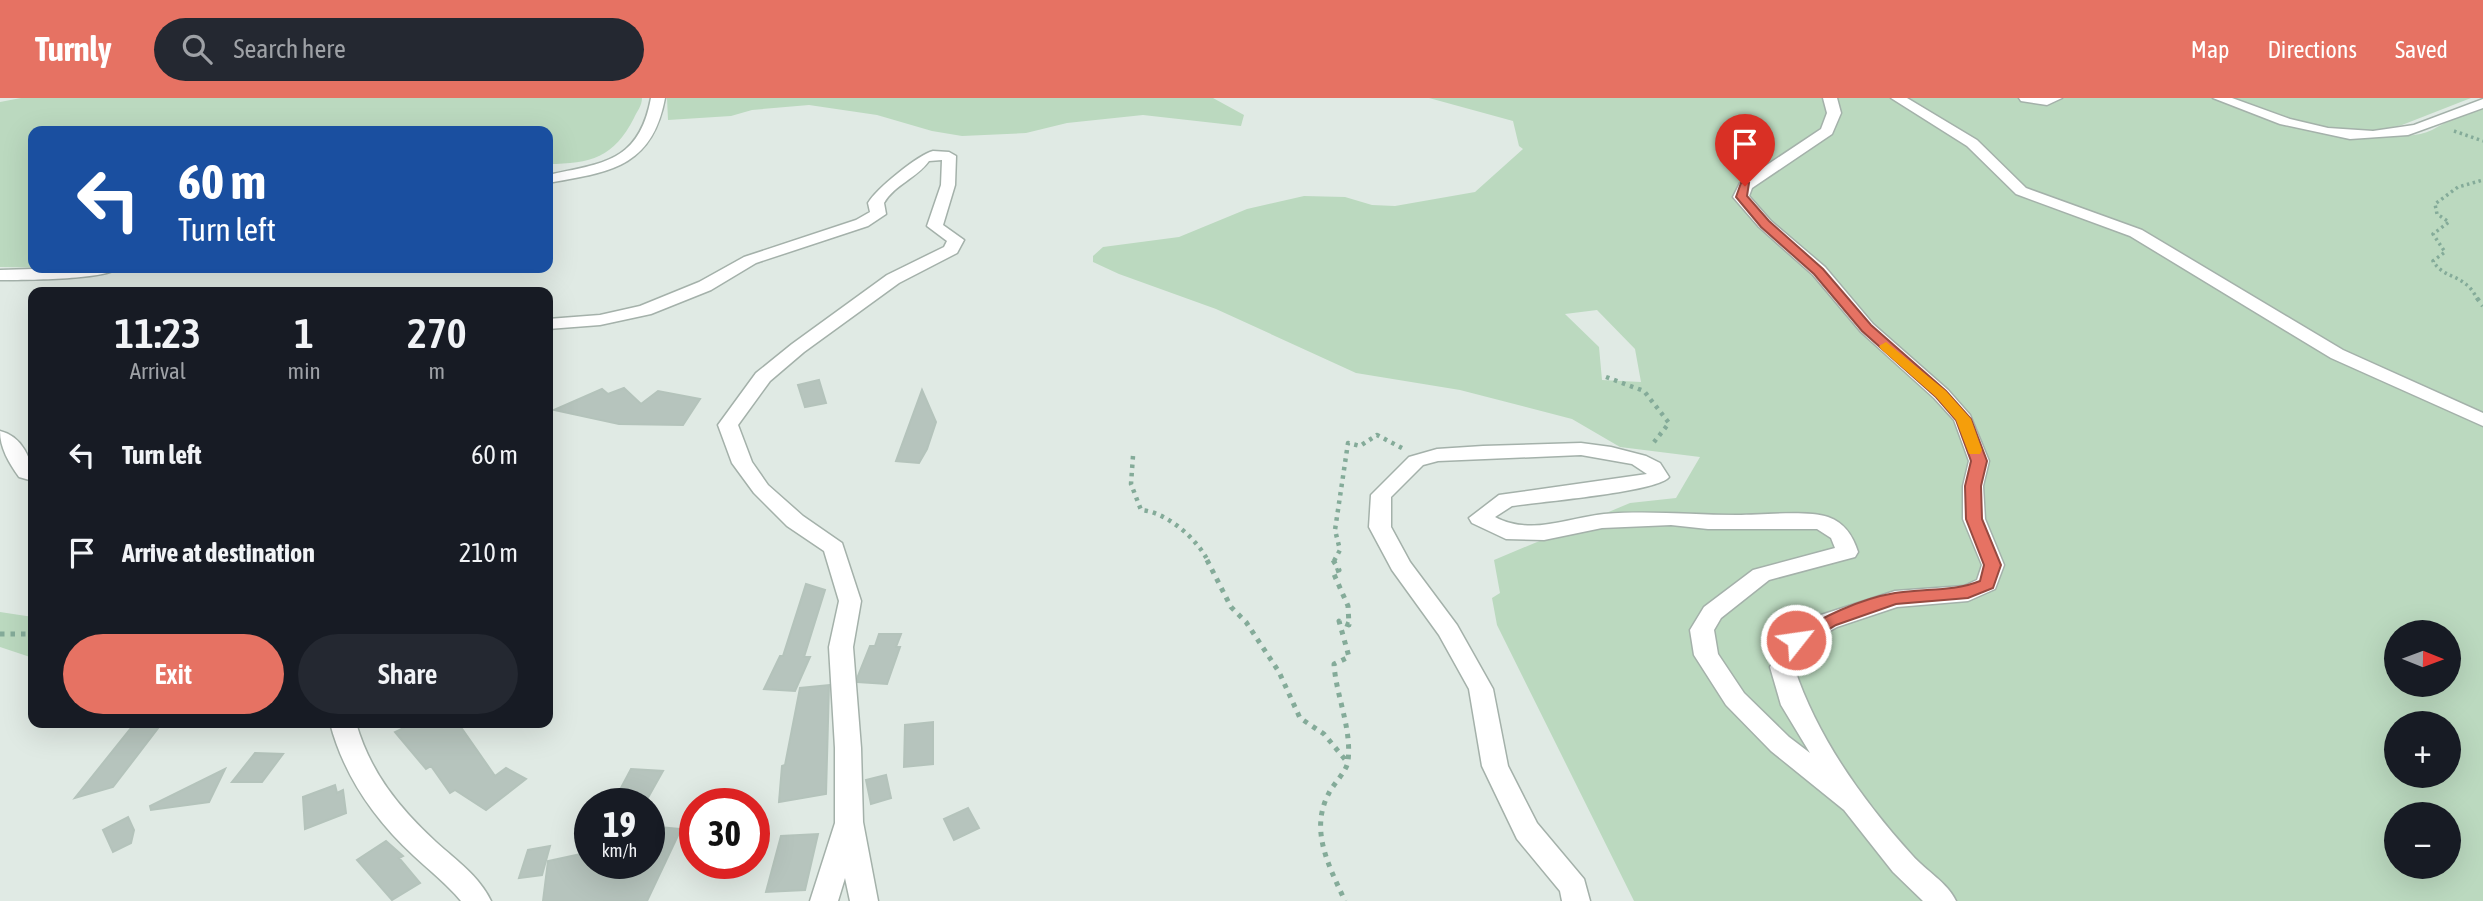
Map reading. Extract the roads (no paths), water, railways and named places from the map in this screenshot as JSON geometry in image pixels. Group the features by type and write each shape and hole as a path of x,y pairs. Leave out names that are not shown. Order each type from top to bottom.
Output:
{"street":[{"path":"553,178 614,161 632,153 642,144 658,98"},
{"path":"1830,98 1834,113 1827,131 1745,186 1741,197 1765,224 1819,271 1867,328 1941,394 1963,419 1979,461 1973,486 1974,519 1993,565 1987,584 1968,593 1895,599 1829,621 1796,640 1782,667 1794,705 1854,802 1903,864 1942,901"},
{"path":"1898,98 1972,143 2021,191 2136,233 2337,354 2483,420"},
{"path":"2026,98 2047,101 2055,98"},
{"path":"2220,98 2304,128 2332,135 2397,133 2422,127 2483,103"},
{"path":"553,324 600,320 646,310 705,286 750,260 862,223 878,214 876,203 882,192 917,168 924,158 933,155 949,156 948,184 935,226 956,240 951,250 893,279 798,348 762,377 728,425 742,463 761,489 795,521 834,548 850,601 841,647 848,748 849,822 864,901"},
{"path":"0,275 63,273"},
{"path":"0,437 12,446 28,474"},
{"path":"1576,901 1574,887 1527,831 1495,766 1480,689 1449,631 1400,565 1380,527 1381,495 1416,461 1437,455 1581,449 1639,460 1653,467 1659,477 1643,482 1506,500 1480,518 1506,532 1544,533 1602,522 1671,518 1708,522 1821,522 1833,527 1841,534 1847,552 1761,575 1712,613 1702,630 1706,654 1735,699 1780,744 1854,802"},
{"path":"344,728 354,761 392,816 422,847 469,888 477,901"},
{"path":"824,901 849,822"}]}
